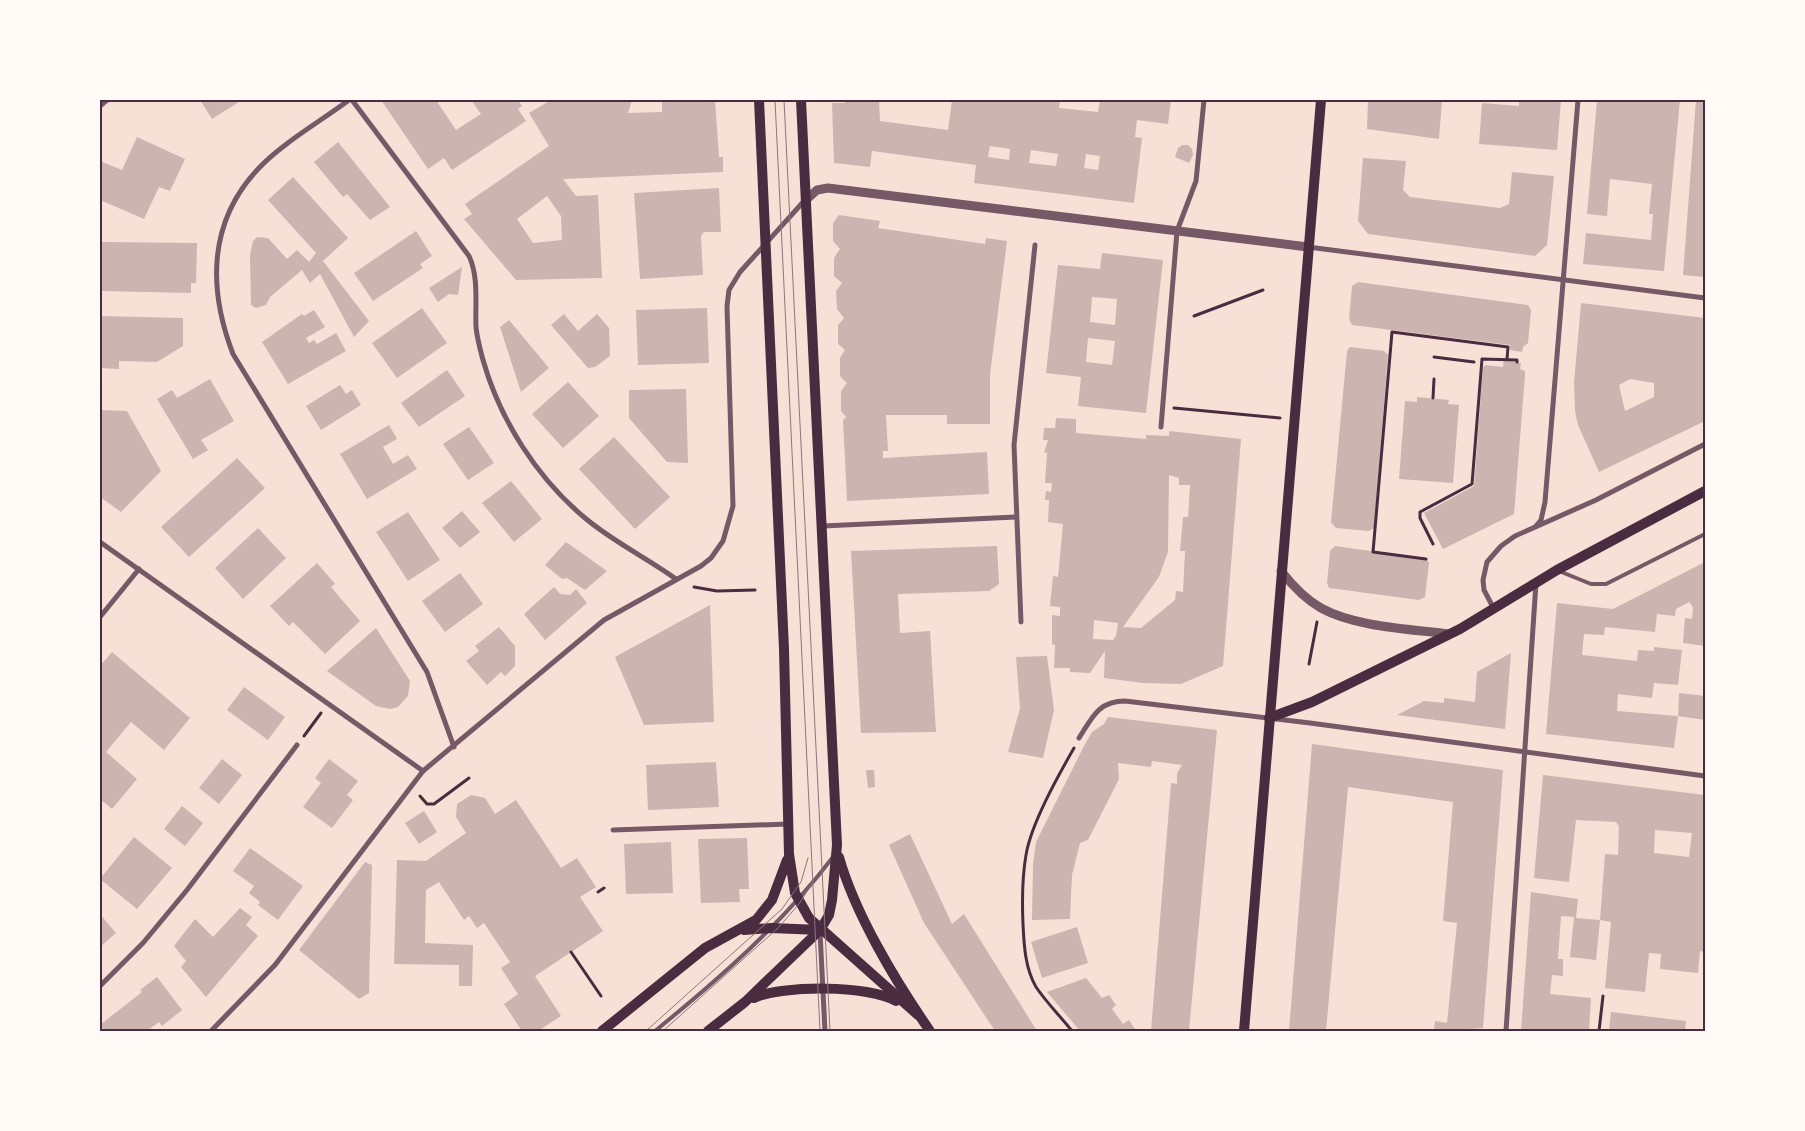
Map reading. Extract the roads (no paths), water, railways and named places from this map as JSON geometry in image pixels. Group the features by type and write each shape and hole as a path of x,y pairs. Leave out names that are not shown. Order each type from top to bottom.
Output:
{"main road":[{"path":"759,100 784,649 789,854 792,882 805,913 820,930 918,1015"},
{"path":"708,1031 745,1002 820,930 832,900 837,851 802,100"},
{"path":"1244,1031 1293,420 1321,100"},
{"path":"1269,718 1312,702 1449,634 1494,610 1557,570 1705,491"},
{"path":"837,851 847,880 871,932 895,978 930,1031"},
{"path":"602,1031 705,948 751,924 767,908 779,886 789,854"},
{"path":"738,931 771,928 820,930"},
{"path":"745,1002 759,995 778,990 823,989 876,993 893,999 918,1015"}],"street":[{"path":"100,106 107,100"},
{"path":"454,747 427,672 233,354 225,334 216,294 216,262 220,235 233,202 245,183 268,159 351,100 469,256 475,273 476,328 483,361 500,406 533,462 560,494 586,519 648,558 676,580"},
{"path":"1161,427 1177,231 1196,181 1204,100"},
{"path":"1536,526 1541,520 1545,502 1578,100"},
{"path":"211,1031 275,965 423,771 604,620 701,566 717,552 733,506 729,290 740,272 817,190 828,188 1705,298"},
{"path":"1021,622 1016,517 1015,421 1034,245"},
{"path":"1494,610 1483,585 1487,562 1502,546 1536,526 1596,500 1705,444"},
{"path":"823,526 1016,517"},
{"path":"100,542 423,771"},
{"path":"100,617 139,569"},
{"path":"1281,571 1305,597 1326,611 1376,624 1449,634"},
{"path":"1506,1031 1536,583"},
{"path":"1079,738 1097,711 1113,701 1269,718 1705,776"},
{"path":"100,986 128,959 174,905 298,745"},
{"path":"613,830 788,824"},
{"path":"820,930 825,1031"}],"lane":[{"path":"1557,570 1591,584 1606,584 1705,534"},
{"path":"655,1031 771,928 813,883 837,851"}],"tram line":[{"path":"775,100 820,1031"},
{"path":"784,100 830,1031"},
{"path":"646,1031 782,909 801,882 808,858"},
{"path":"663,1031 778,928 799,904 813,882"}]}
